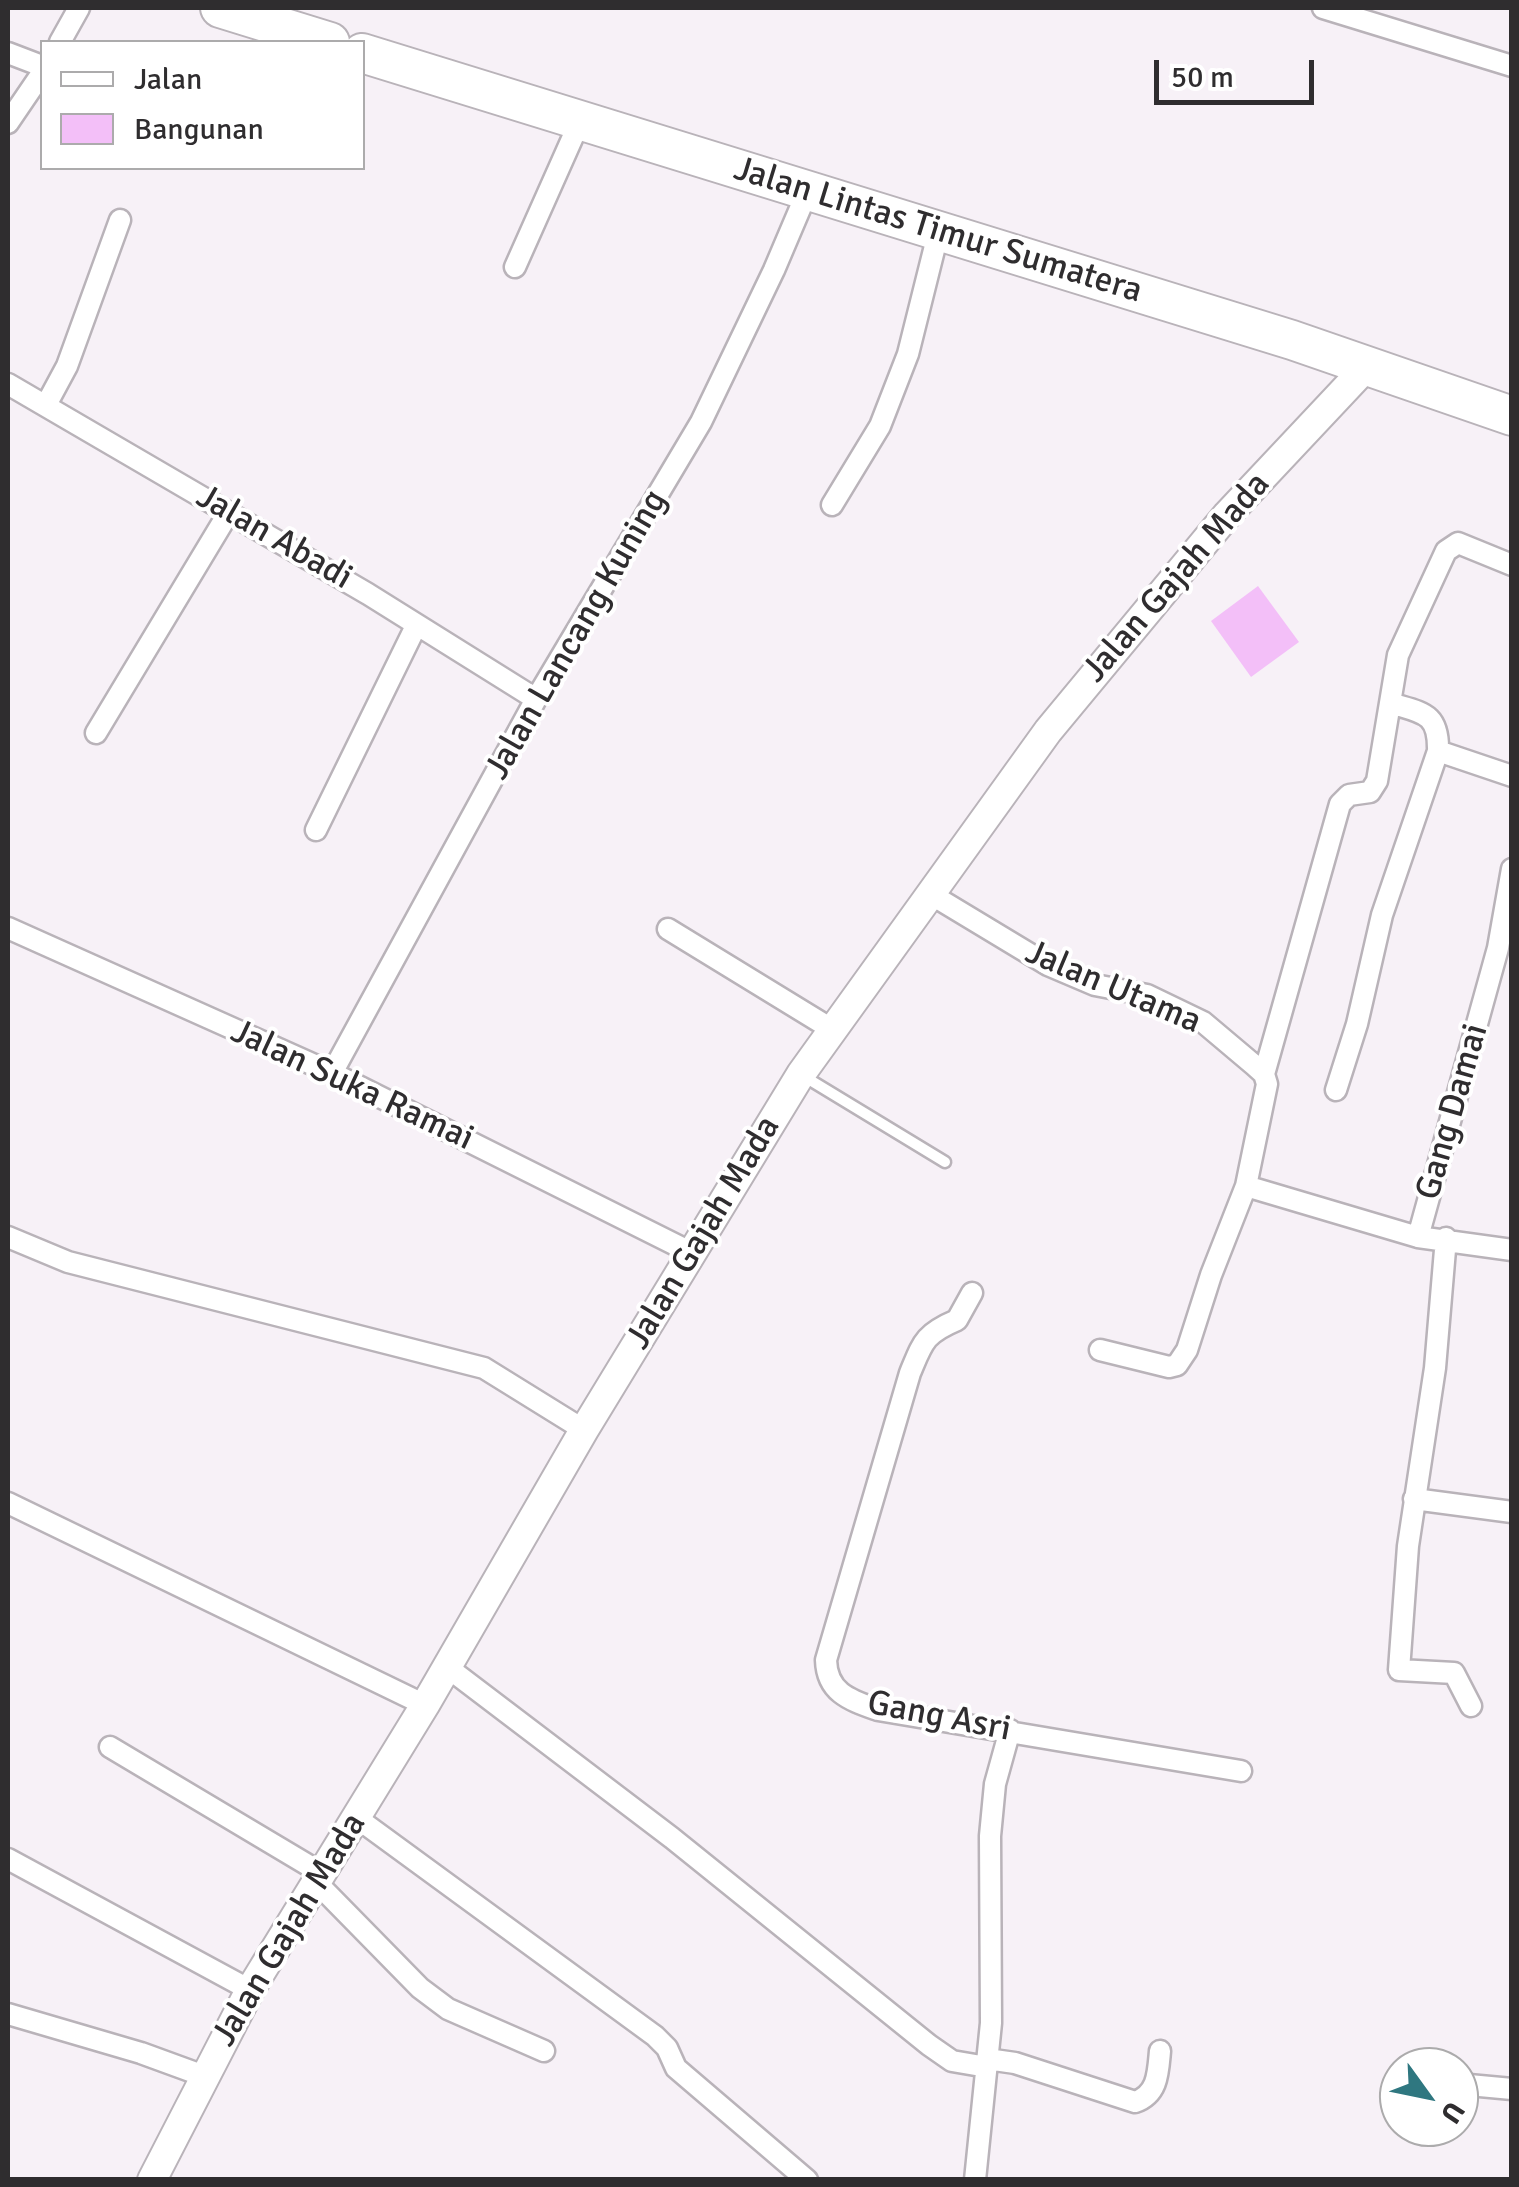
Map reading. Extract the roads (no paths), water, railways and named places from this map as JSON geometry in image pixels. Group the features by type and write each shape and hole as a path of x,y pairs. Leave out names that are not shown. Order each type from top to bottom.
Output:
{"highway":[{"path":"220,8 324,40"},
{"name":"Jalan Lintas Timur Sumatera","path":"365,54 1368,365 1512,416"}],"street":[{"path":"61,40 80,8"},
{"path":"1323,8 1512,66"},
{"path":"8,53 40,65"},
{"path":"8,123 40,76"},
{"path":"515,266 580,121"},
{"name":"Jalan Lancang Kuning","path":"332,1074 536,698 701,422 808,190"},
{"path":"46,405 67,366 120,220"},
{"path":"832,505 880,426 908,354 939,230"},
{"name":"Jalan Gajah Mada","path":"152,2180 250,1990 425,1705 584,1430 800,1074 1048,731 1227,515 1368,365"},
{"name":"Jalan Abadi","path":"8,384 368,594 536,698"},
{"path":"96,733 229,512"},
{"path":"1100,1350 1168,1367 1178,1365 1187,1350 1210,1275 1246,1186 1266,1096 1264,1074 1340,804 1349,794 1364,794 1374,787 1398,655 1446,551 1458,544 1512,565"},
{"path":"316,830 416,626"},
{"path":"1336,1090 1357,1024 1382,915 1438,751 1439,733 1430,718 1390,704"},
{"path":"1438,751 1512,776"},
{"name":"Gang Damai","path":"1418,1236 1498,948 1512,869"},
{"name":"Jalan Utama","path":"932,895 1048,965 1095,985 1147,995 1203,1022 1264,1074"},
{"name":"Jalan Suka Ramai","path":"8,928 332,1074 692,1253"},
{"path":"668,929 832,1030"},
{"path":"1246,1186 1418,1236 1512,1250"},
{"path":"8,1238 68,1262 484,1368 584,1430"},
{"path":"1446,1238 1436,1368 1408,1546 1399,1670 1454,1673 1471,1706"},
{"name":"Gang Asri","path":"972,1293 957,1320 926,1337 910,1373 826,1660 831,1684 846,1699 878,1710 1242,1771"},
{"path":"1414,1499 1512,1512"},
{"path":"8,1502 425,1705"},
{"path":"447,1667 672,1838 952,2061 1015,2064 1135,2102 1147,2098 1157,2082 1160,2051"},
{"path":"975,2180 991,2023 990,1836 995,1784 1010,1730"},
{"path":"110,1747 320,1878 420,1988 448,2009 544,2050"},
{"path":"357,1818 655,2036 667,2048 676,2068 807,2180"},
{"path":"8,1860 250,1990"},
{"path":"8,2014 204,2076"},
{"path":"1479,2086 1512,2089"}],"lane":[{"path":"800,1074 944,1162"}]}
